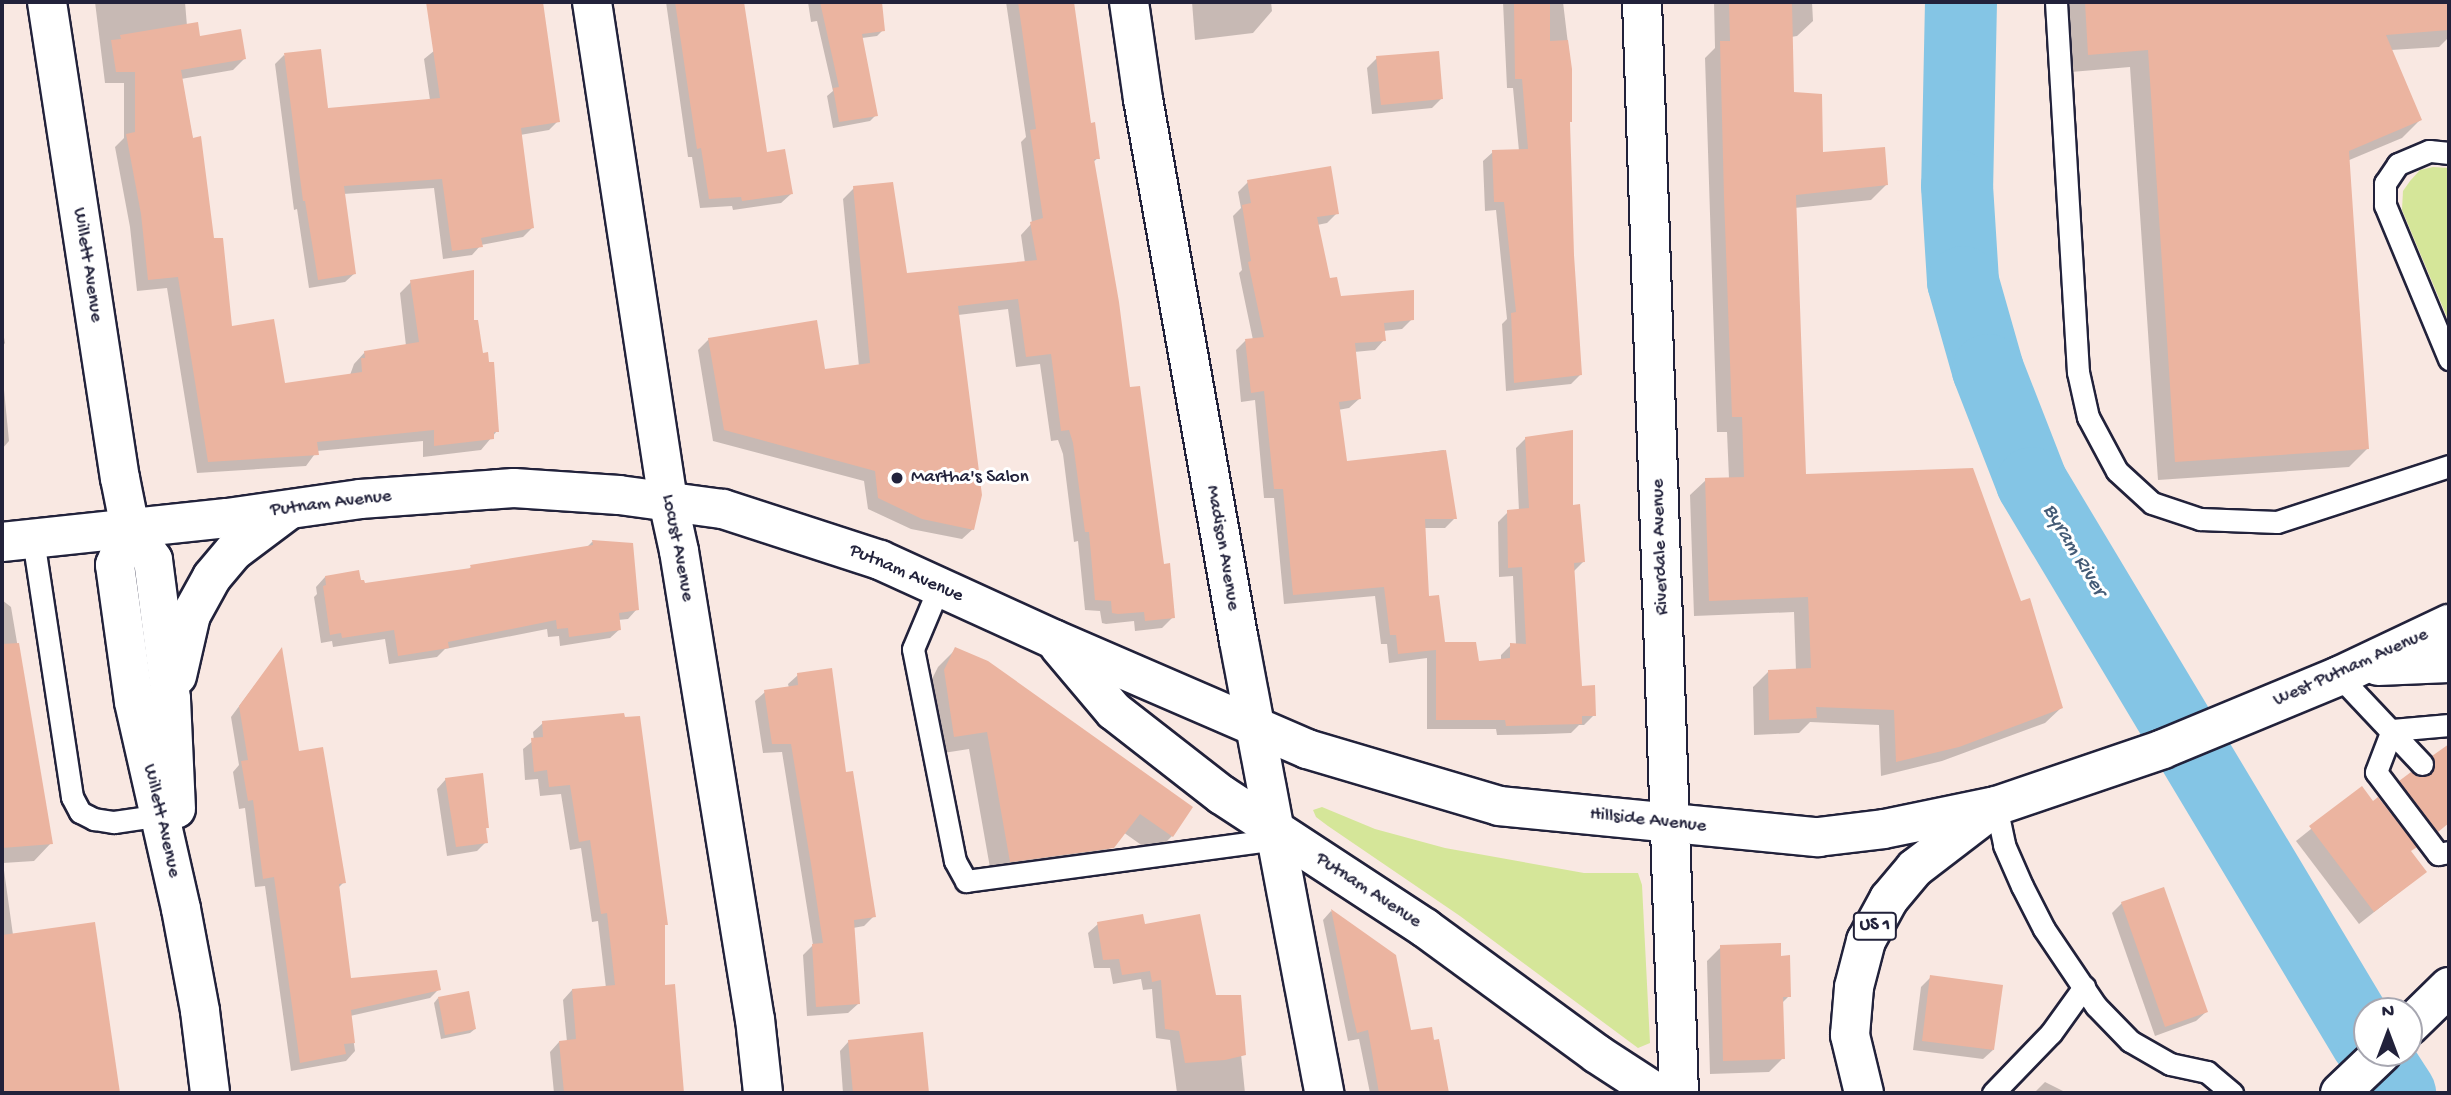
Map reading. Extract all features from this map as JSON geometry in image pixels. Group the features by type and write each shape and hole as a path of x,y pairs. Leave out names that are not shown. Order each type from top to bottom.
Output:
{"street":[{"name":"Willett Avenue","path":"47,2 120,478 130,528 153,561 171,699 168,814"},
{"name":"Locust Avenue","path":"592,2 668,501 679,551 751,991 762,1093"},
{"name":"Madison Avenue","path":"1129,2 1145,112 1274,834 1324,1093"},
{"name":"Riverdale Avenue","path":"1642,2 1679,1093"},
{"name":"Putnam Avenue","path":"17,540 398,496 514,488 668,501 723,509 781,526 880,560 1053,639 1114,711 1222,795 1274,834 1425,928 1597,1054 1657,1093"},
{"path":"171,699 191,615 212,577 234,551 289,509"},
{"name":"Willett Avenue","path":"130,528 115,565 134,702 168,814 181,909 201,1011 211,1093"},
{"name":"West Putnam Avenue","path":"2253,712 2449,624"},
{"name":"Hillside Avenue","path":"1053,639 1307,749 1499,806 1818,837 1884,830 1996,806 2115,766 2253,712"},
{"path":"2347,672 2449,663"},
{"name":"US 1","path":"1864,1093 1850,1035 1854,987 1866,941 1889,899 1915,868 1996,806"},
{"path":"2423,1012 2449,986"},
{"path":"2340,1093 2367,1067"}],"lane":[{"path":"2056,2 2078,372 2088,417 2117,471 2152,503 2200,519 2277,522 2449,466"},
{"path":"2449,153 2429,151 2399,164 2385,183 2385,205 2449,359"},
{"path":"17,540 72,797 80,812 94,819 114,822 168,814"},
{"path":"939,587 913,649 955,861 966,881 1274,834"},
{"path":"2347,672 2422,764"},
{"path":"2392,730 2449,724"},
{"path":"2392,730 2376,772 2438,855 2449,852"},
{"path":"1996,806 2004,845 2022,886 2044,929 2096,1006 2130,1041 2170,1064 2207,1072 2232,1093"},
{"path":"1993,1093 2051,1033 2084,987"}],"green space":[{"path":"2449,168 2449,322 2402,210 2403,191 2410,181 2420,170"},
{"path":"1322,807 1375,829 1445,848 1584,873 1638,873 1642,885 1650,1043 1638,1048 1460,916 1328,826 1316,817 1313,810"}],"building":[{"path":"426,2 543,2 560,122 521,128 534,228 481,238 483,247 452,251 442,179 344,186 356,274 318,280 303,201 284,53 321,49 328,108 440,98"},
{"path":"675,2 744,2 767,152 785,149 793,194 742,201 741,197 709,199 701,148 697,149"},
{"path":"820,2 882,2 885,31 862,34 878,116 839,122 833,88 839,87"},
{"path":"1018,2 1074,2 1091,123 1095,122 1100,159 1094,159 1119,302 1130,387 1140,386 1164,564 1170,563 1175,618 1145,621 1144,612 1112,613 1111,601 1095,600 1089,532 1085,532 1073,443 1069,430 1061,431 1051,354 1026,357 1018,299 958,306 982,495 974,530 922,519 878,498 875,471 724,430 708,338 817,320 825,369 870,363 853,186 893,182 907,273 1037,260 1030,222 1043,218 1030,130 1036,129"},
{"path":"1729,2 1792,2 1794,92 1822,94 1823,152 1885,147 1888,185 1796,195 1806,474 1973,468 2021,601 2030,598 2063,708 1959,747 1896,762 1894,710 1816,707 1817,718 1769,720 1768,670 1811,668 1808,597 1709,601 1705,478 1744,477 1742,417 1732,417 1724,197 1720,41 1730,41"},
{"path":"2085,2 2449,2 2449,30 2386,35 2422,120 2349,151 2369,449 2175,462 2148,50 2088,55"},
{"path":"1550,3 1550,41 1568,40 1572,69 1570,122 1574,255 1582,375 1514,383 1511,313 1516,312 1504,202 1494,202 1492,150 1528,149 1522,79 1515,79 1514,4"},
{"path":"198,22 200,36 241,29 246,59 181,70 193,138 201,136 214,238 223,238 232,326 274,319 285,383 362,372 361,358 365,358 364,351 419,342 410,280 474,270 474,320 478,320 483,353 488,352 489,362 494,362 499,432 494,432 494,439 434,446 434,430 317,442 319,455 208,462 178,277 148,280 141,214 126,134 135,132 135,72 116,72 111,40 121,39 120,35"},
{"path":"1439,51 1443,99 1381,105 1376,56"},
{"path":"1331,166 1339,214 1317,217 1330,278 1337,277 1341,296 1414,290 1414,320 1384,323 1386,341 1355,343 1361,399 1339,402 1347,461 1446,450 1457,519 1425,519 1429,596 1439,595 1445,642 1476,642 1479,661 1510,658 1510,643 1526,644 1522,567 1508,568 1507,510 1529,508 1525,437 1573,430 1573,505 1580,504 1585,562 1574,563 1582,686 1595,685 1596,716 1582,716 1582,724 1506,726 1505,720 1436,720 1436,650 1398,654 1396,635 1390,635 1384,587 1293,595 1283,489 1274,489 1264,391 1251,393 1245,339 1264,337 1248,262 1251,261 1242,205 1251,203 1247,180"},
{"path":"592,540 633,543 639,610 619,613 621,630 569,637 568,628 557,629 556,620 448,642 449,648 398,656 394,630 342,638 341,633 330,635 323,586 326,585 325,576 359,570 361,580 365,583 471,568 470,565 593,545"},
{"path":"19,643 53,844 2,848 2,644"},
{"path":"282,647 299,751 323,747 346,883 339,884 351,978 437,970 441,990 351,1010 355,1043 344,1044 346,1054 300,1063 274,877 263,879 253,800 248,801 241,761 248,760 239,706"},
{"path":"955,647 988,661 1193,807 1173,837 1140,814 1114,848 1010,862 987,732 954,737 944,670"},
{"path":"832,668 846,772 853,771 876,917 854,920 860,1004 816,1007 812,944 823,943 811,864 791,744 772,744 764,690 798,685 797,673"},
{"path":"624,713 625,717 640,716 668,925 665,925 665,985 675,984 684,1093 564,1093 559,1041 576,1039 572,989 615,985 607,913 601,914 590,840 579,842 570,785 549,787 547,770 534,772 531,738 543,737 542,721"},
{"path":"2449,744 2449,823 2438,832 2399,781 2411,772 2419,777 2430,774 2435,767 2432,756"},
{"path":"483,773 488,843 456,847 445,778"},
{"path":"2362,786 2373,801 2378,797 2417,847 2411,851 2427,872 2374,912 2309,826"},
{"path":"2164,887 2208,1012 2165,1027 2121,902"},
{"path":"1331,909 1396,955 1411,1030 1432,1027 1434,1040 1439,1039 1449,1093 1379,1093 1368,1030 1357,1033"},
{"path":"1143,914 1145,924 1200,914 1216,995 1241,995 1246,1055 1225,1060 1185,1063 1179,1031 1165,1029 1161,980 1152,982 1150,971 1122,975 1119,959 1103,960 1097,922"},
{"path":"95,922 120,1093 2,1093 2,935"},
{"path":"1781,943 1781,956 1790,955 1791,997 1783,997 1785,1059 1723,1061 1720,945"},
{"path":"1930,975 2003,985 1994,1050 1922,1041"},
{"path":"469,991 476,1029 445,1035 438,997"},
{"path":"923,1032 929,1093 853,1093 848,1040"}],"waterway":[{"name":"Byram River","path":"1961,2 1957,186 1963,282 1988,370 2032,483 2353,1019"},
{"name":"Byram River","path":"2383,1067 2400,1093"}],"place":[{"name":"Martha's Salon","path":"897,478"}]}
